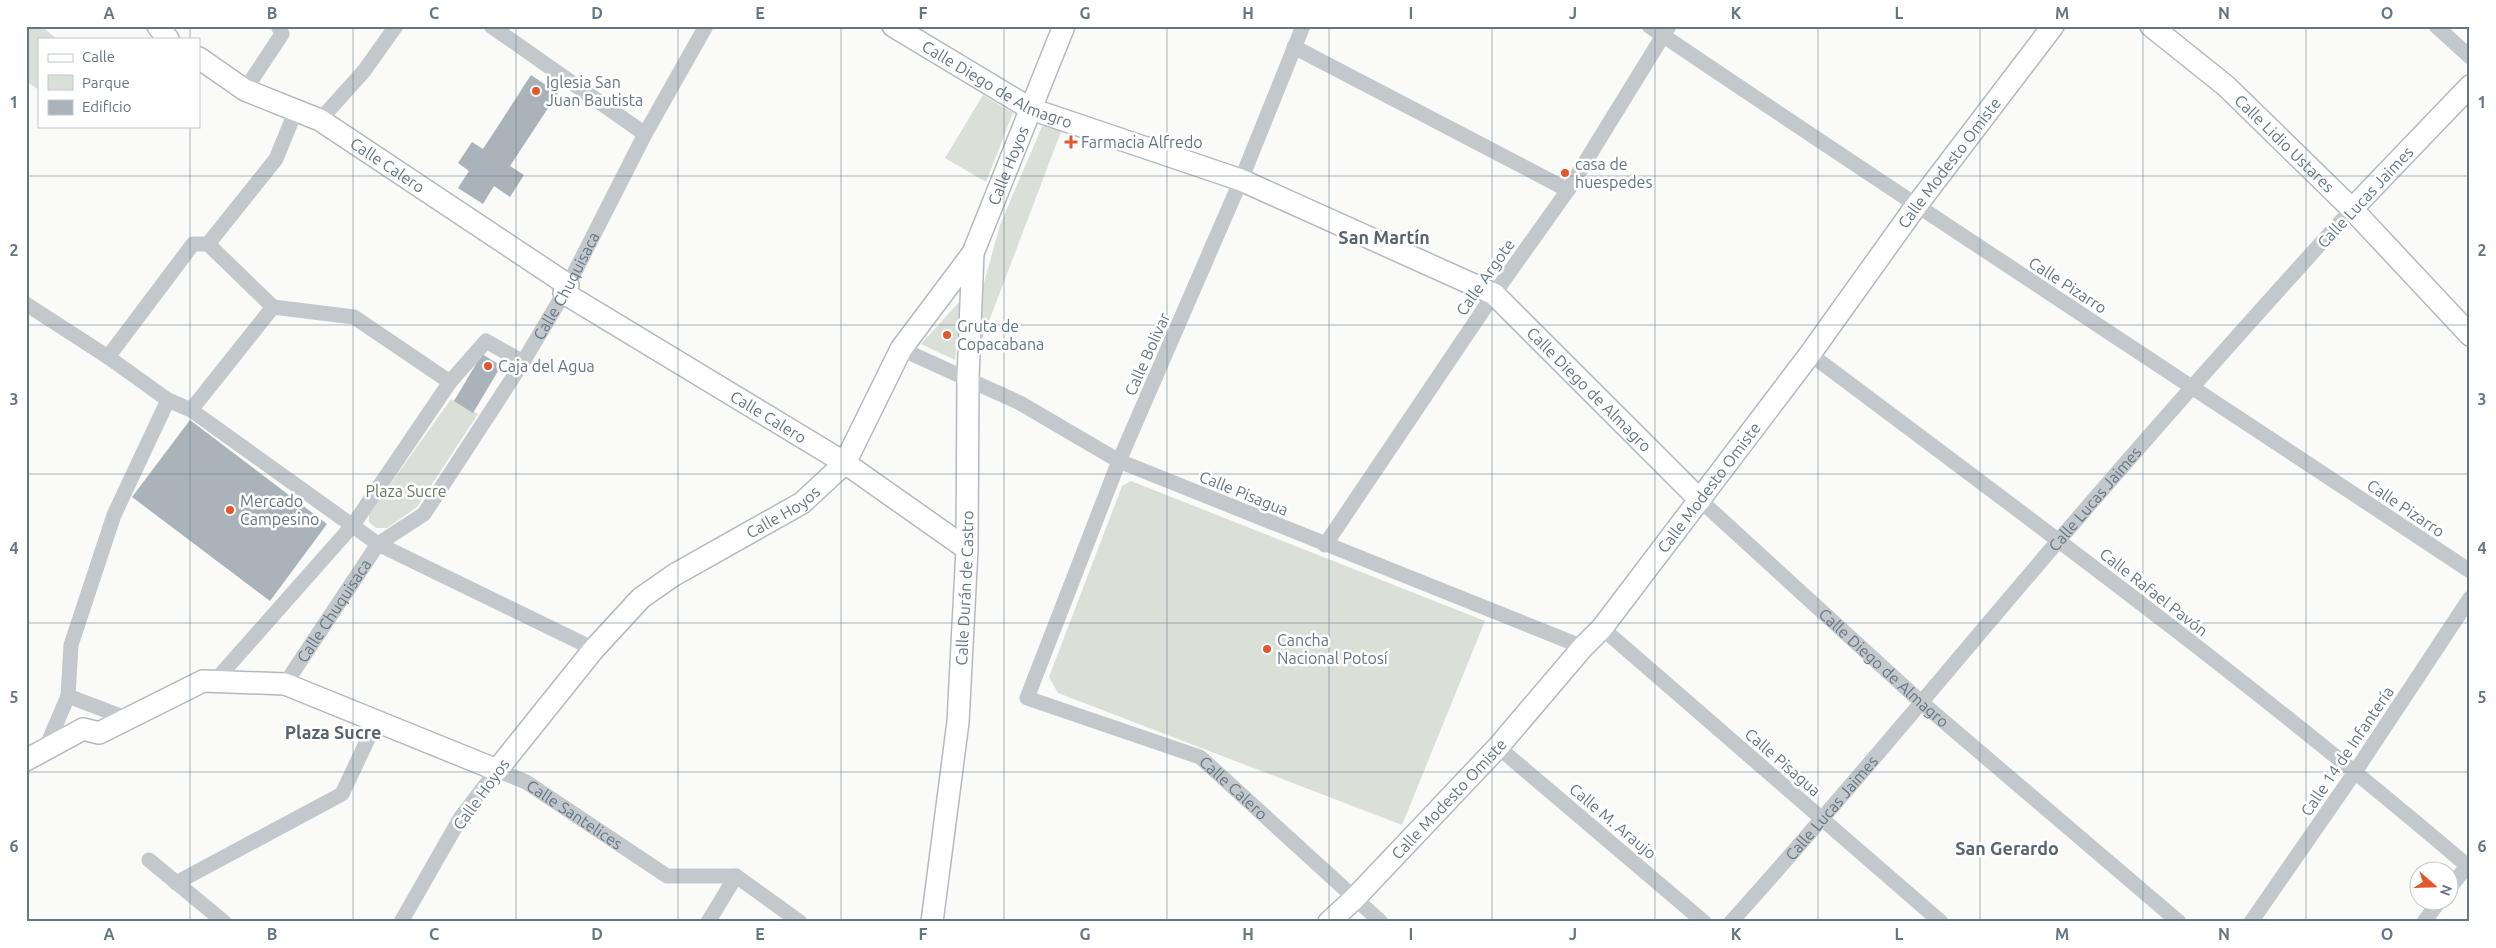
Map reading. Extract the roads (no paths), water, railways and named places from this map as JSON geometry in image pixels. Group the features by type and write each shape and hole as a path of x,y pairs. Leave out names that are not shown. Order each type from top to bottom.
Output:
{"main road":[{"path":"158,26 167,38"},
{"name":"Calle Diego de Almagro","path":"893,26 1031,109 1241,180 1494,294 1700,500"},
{"name":"Calle Hoyos","path":"497,770 594,649 641,598 674,575 802,503 845,463 901,349 973,253 1064,26"},
{"name":"Calle Modesto Omiste","path":"1329,922 1354,899 1498,747 1583,647 1602,628 1810,354 1916,206 2053,26"},
{"name":"Calle Lidio Ustares","path":"2151,26 2226,86 2352,209 2470,335"},
{"name":"Calle Calero","path":"200,59 245,90 320,120 566,289 845,463 967,548"},
{"name":"Calle Lucas Jaimes","path":"2352,209 2470,86"},
{"name":"Calle Durán de Castro","path":"932,922 958,722 967,548 968,378 973,253"},
{"path":"35,755 83,730 99,733 203,681 285,684"},
{"name":"Calle Santelices","path":"285,684 497,770"}],"street":[{"path":"245,90 282,34 278,26"},
{"path":"320,120 364,71 396,26"},
{"path":"491,26 645,134"},
{"name":"Calle Chuquisaca","path":"285,684 378,544 424,514 523,362 566,289 645,134 706,26"},
{"name":"Calle Bolivar","path":"1027,698 1119,460 1241,180 1303,26"},
{"name":"Calle Pizarro","path":"1648,26 1666,31 1916,206 2192,386 2470,572"},
{"path":"2436,26 2470,58"},
{"name":"Calle Argote","path":"1325,545 1494,294 1568,190 1666,31"},
{"path":"1294,46 1568,190"},
{"path":"208,244 276,159 296,110"},
{"name":"Calle Lucas Jaimes","path":"1731,922 1823,820 1921,702 2192,386 2352,209"},
{"path":"108,357 193,244 208,244 273,307 354,317 450,382"},
{"path":"26,304 108,357 168,400 191,410 378,544 594,649"},
{"path":"191,410 273,307"},
{"path":"214,682 353,525 450,382 486,341 523,362"},
{"name":"Calle Pisagua","path":"901,349 1020,403 1119,460 1325,545 1583,647"},
{"name":"Calle Rafael Pavón","path":"1810,354 2059,540 2355,772 2469,867"},
{"path":"35,755 68,696 71,645 111,524 168,400"},
{"name":"Calle Diego de Almagro","path":"1700,500 1921,702 2179,922"},
{"name":"Calle 14 de Infantería","path":"2251,922 2355,772 2470,598"},
{"name":"Calle Pisagua","path":"1602,628 1941,922"},
{"path":"68,696 128,719"},
{"name":"Calle Calero","path":"1027,698 1200,757 1381,922"},
{"path":"176,882 342,794 376,722"},
{"name":"Calle M. Araujo","path":"1498,747 1704,922"},
{"name":"Calle Santelices","path":"497,770 526,782 666,876 736,876"},
{"name":"Calle Hoyos","path":"401,922 460,818 497,770"},
{"path":"149,860 224,922"},
{"path":"2458,879 2469,867"},
{"path":"708,922 736,876 800,922"},
{"path":"2424,922 2433,910"}],"place":[{"name":"Iglesia San Juan Bautista","path":"536,91"},
{"name":"Farmacia Alfredo","path":"1071,142"},
{"name":"casa de huespedes","path":"1565,173"},
{"name":"Gruta de Copacabana","path":"947,335"},
{"name":"Caja del Agua","path":"488,366"},
{"name":"Mercado Campesino","path":"230,510"},
{"name":"Cancha Nacional Potosí","path":"1267,649"}],"district":[{"name":"San Martín","path":"1384,237"},
{"name":"Plaza Sucre","path":"333,732"},
{"name":"San Gerardo","path":"2007,848"}]}
